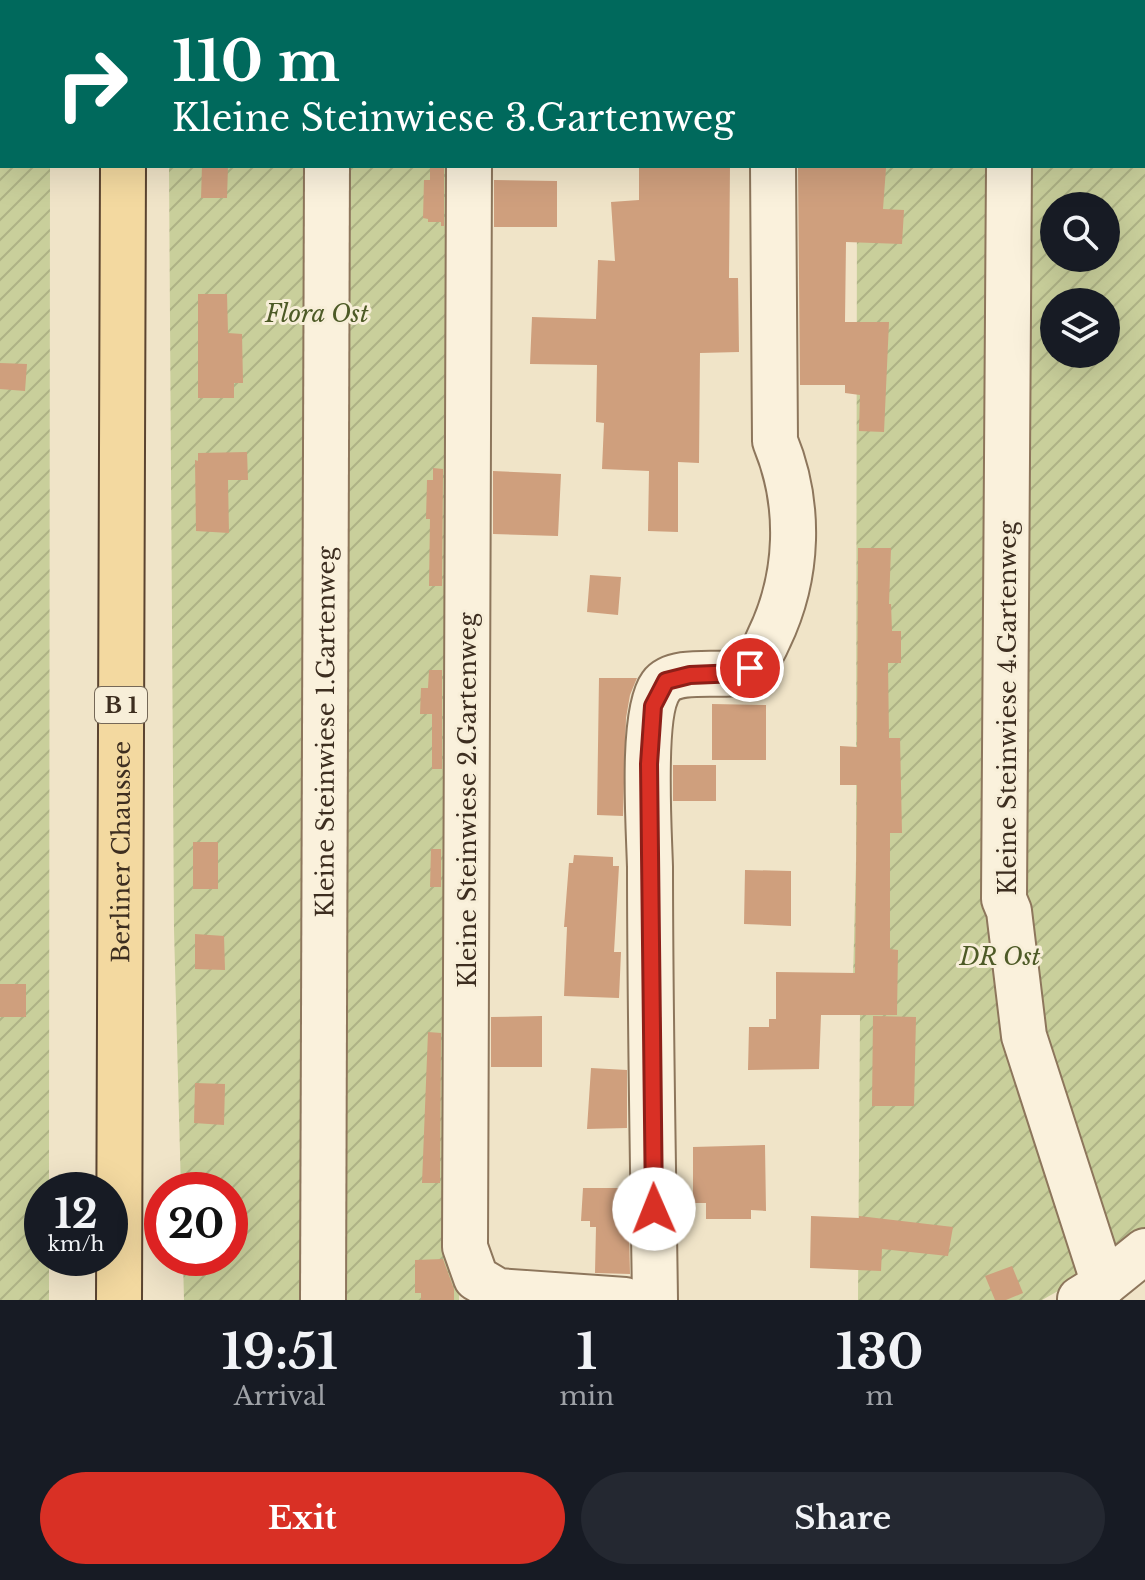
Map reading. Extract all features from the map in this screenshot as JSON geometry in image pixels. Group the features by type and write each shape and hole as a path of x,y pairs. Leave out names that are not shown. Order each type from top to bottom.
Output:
{"main road":[{"name":"Berliner Chaussee","path":"119,1300 123,168"}],"lane":[{"name":"Kleine Steinwiese 1.Gartenweg","path":"323,1300 327,168"},
{"name":"Kleine Steinwiese 2.Gartenweg","path":"469,168 465,1247 476,1278 498,1291 625,1300"},
{"path":"655,1300 649,764 653,706 661,686 672,678 738,673 758,660 776,625 793,570 793,508 785,466 775,441 773,168"},
{"name":"Kleine Steinwiese 4.Gartenweg","path":"1009,168 1004,899 1009,911 1024,1036 1091,1292"},
{"path":"1091,1292 1145,1251"}],"green space":[{"path":"0,168 50,168 49,1172 24,1172 24,1276 49,1276 49,1300 0,1300"},
{"name":"Flora Ost","path":"169,168 463,168 459,1300 184,1300 183,1276 248,1276 248,1172 181,1172 174,930"},
{"name":"DR Ost","path":"857,168 1145,168 1145,1230 1092,1272 1042,1300 858,1300 860,1010 853,979 856,861"}],"building":[{"path":"202,168 228,168 227,198 201,198"},
{"path":"430,168 444,168 444,226 441,222 428,222 423,218 424,180 430,180"},
{"path":"639,168 730,168 729,278 738,278 739,352 700,353 699,463 678,462 678,532 648,531 649,471 602,469 604,423 596,422 597,365 530,364 532,317 596,319 598,260 615,261 611,202 639,200"},
{"path":"798,168 886,168 883,209 904,210 902,244 846,242 845,322 889,322 884,432 859,431 860,395 845,393 845,385 800,385"},
{"path":"494,180 557,181 557,227 494,227"},
{"path":"198,294 227,294 228,333 242,334 243,383 234,383 234,398 198,398"},
{"path":"0,363 27,364 25,391 0,389"},
{"path":"247,452 248,480 228,480 229,533 196,531 195,460 198,461 198,453"},
{"path":"433,468 443,469 442,586 429,586 427,480 433,480"},
{"path":"493,471 561,474 558,536 493,534"},
{"path":"858,548 891,548 889,604 892,631 901,631 901,663 888,663 889,738 900,738 902,833 890,833 890,949 898,950 897,1015 821,1015 819,1069 748,1070 749,1027 769,1027 769,1019 776,1019 776,972 855,973 857,785 840,785 840,746 857,747"},
{"path":"590,575 621,577 618,615 587,612"},
{"path":"429,670 442,670 442,769 432,769 432,714 420,714 421,688 428,688"},
{"path":"599,678 637,678 626,718 623,816 597,815"},
{"path":"712,704 766,705 766,760 712,760"},
{"path":"673,765 716,765 716,801 673,801"},
{"path":"193,842 218,842 218,889 193,889"},
{"path":"431,849 441,849 441,887 430,887"},
{"path":"574,855 613,857 613,866 619,866 614,952 621,952 619,998 564,996 567,927 564,927 569,863 573,863"},
{"path":"745,870 791,871 791,926 744,924"},
{"path":"195,934 224,936 225,970 195,969"},
{"path":"0,984 26,984 26,1017 0,1017"},
{"path":"542,1016 542,1067 491,1067 491,1017"},
{"path":"873,1016 916,1017 914,1106 872,1106"},
{"path":"428,1032 441,1033 440,1183 422,1183"},
{"path":"591,1068 627,1070 627,1128 587,1129"},
{"path":"195,1083 225,1084 224,1125 194,1123"},
{"path":"765,1145 766,1211 751,1210 751,1219 706,1219 706,1203 693,1203 693,1147"},
{"path":"583,1188 628,1188 630,1274 595,1273 596,1227 590,1227 590,1221 581,1221"},
{"path":"811,1216 859,1216 953,1227 948,1256 882,1249 881,1271 810,1268"},
{"path":"443,1259 454,1289 454,1300 421,1300 421,1293 415,1293 415,1260"},
{"path":"1012,1266 1023,1293 1006,1300 995,1300 985,1276"}],"route":[{"path":"654,1209 649,764 653,706 661,686 672,678 730,674 750,668"}]}
